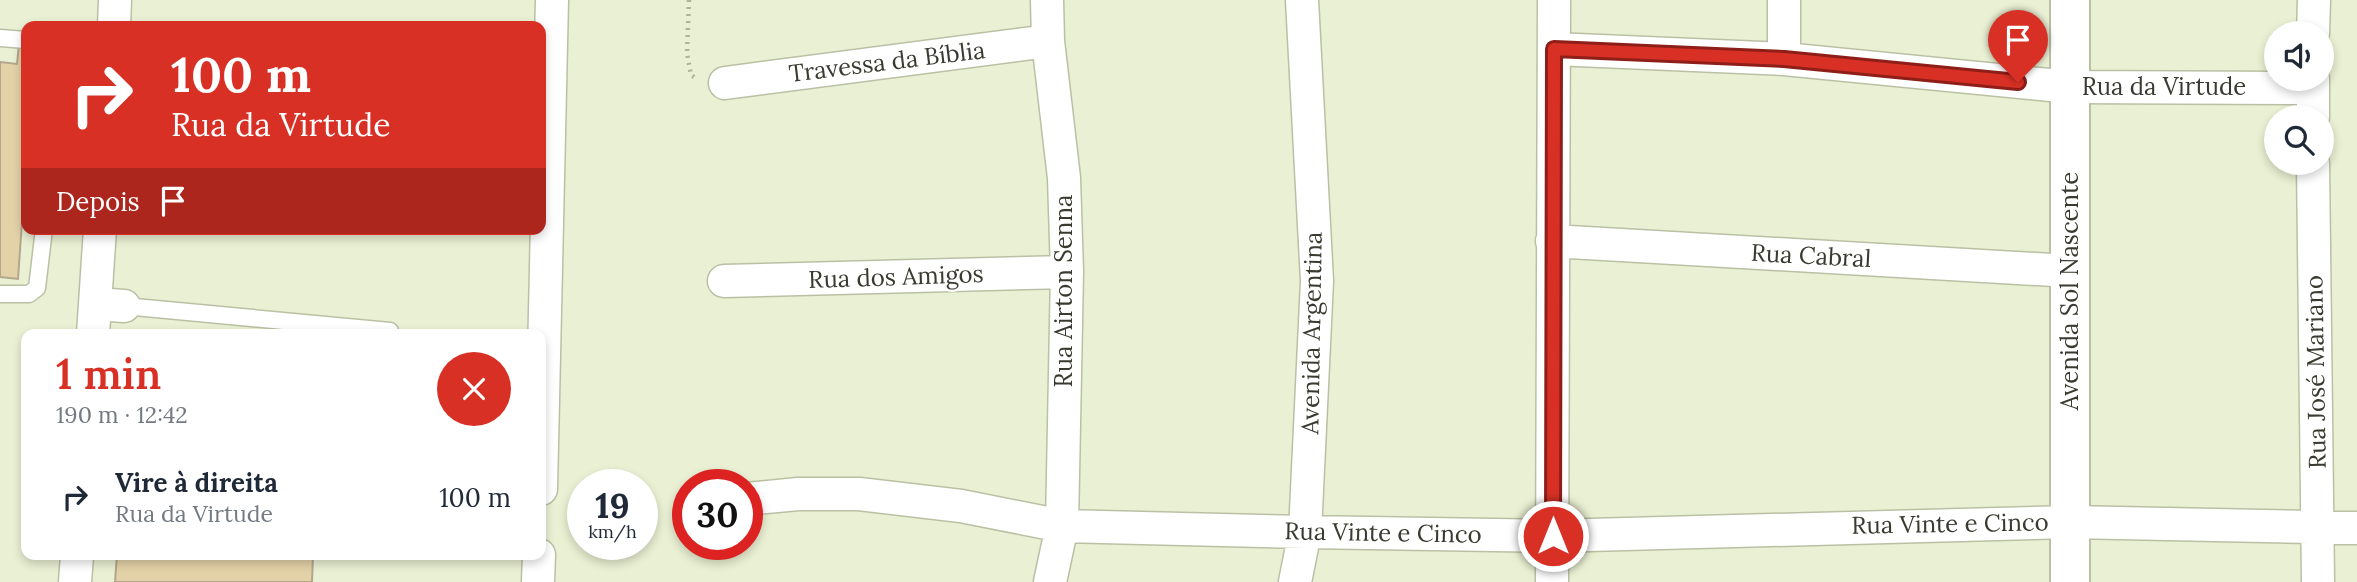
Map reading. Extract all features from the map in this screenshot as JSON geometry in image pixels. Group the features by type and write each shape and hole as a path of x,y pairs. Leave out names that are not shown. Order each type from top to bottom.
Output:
{"main road":[{"name":"Avenida Sol Nascente","path":"2070,0 2070,582"}],"street":[{"path":"114,21 115,0"},
{"path":"545,329 552,0"},
{"name":"Rua Airton Senna","path":"1047,0 1048,41 1063,178 1067,272 1062,526 1050,582"},
{"name":"Avenida Argentina","path":"1295,582 1305,532 1317,281 1302,0"},
{"path":"1552,582 1554,0"},
{"path":"1784,0 1784,59"},
{"path":"2313,21 2314,0"},
{"name":"Travessa da Bíblia","path":"725,83 1048,41"},
{"name":"Rua da Virtude","path":"1554,49 1784,59 2070,87 2313,95"},
{"name":"Rua José Mariano","path":"2313,175 2318,582"},
{"path":"100,235 104,315"},
{"name":"Rua Cabral","path":"1552,241 2070,271"},
{"name":"Rua dos Amigos","path":"724,281 1067,272"},
{"name":"Rua Vinte e Cinco","path":"763,497 798,494 859,495 961,506 1062,526 1305,532 1553,536 2070,522 2357,528"},
{"path":"75,582 76,560"},
{"path":"538,582 539,560"}],"lane":[{"path":"0,38 21,40"},
{"path":"0,294 29,294 37,288 43,235"},
{"path":"104,315 354,329"}],"path":[{"path":"689,0 687,53 691,75 704,84 725,83"}],"building":[{"path":"21,44 21,235 18,279 0,277 0,62 17,64"},
{"path":"117,560 313,560 312,582 115,582"}],"route":[{"path":"1553,536 1554,49 1784,59 2018,82"}]}
